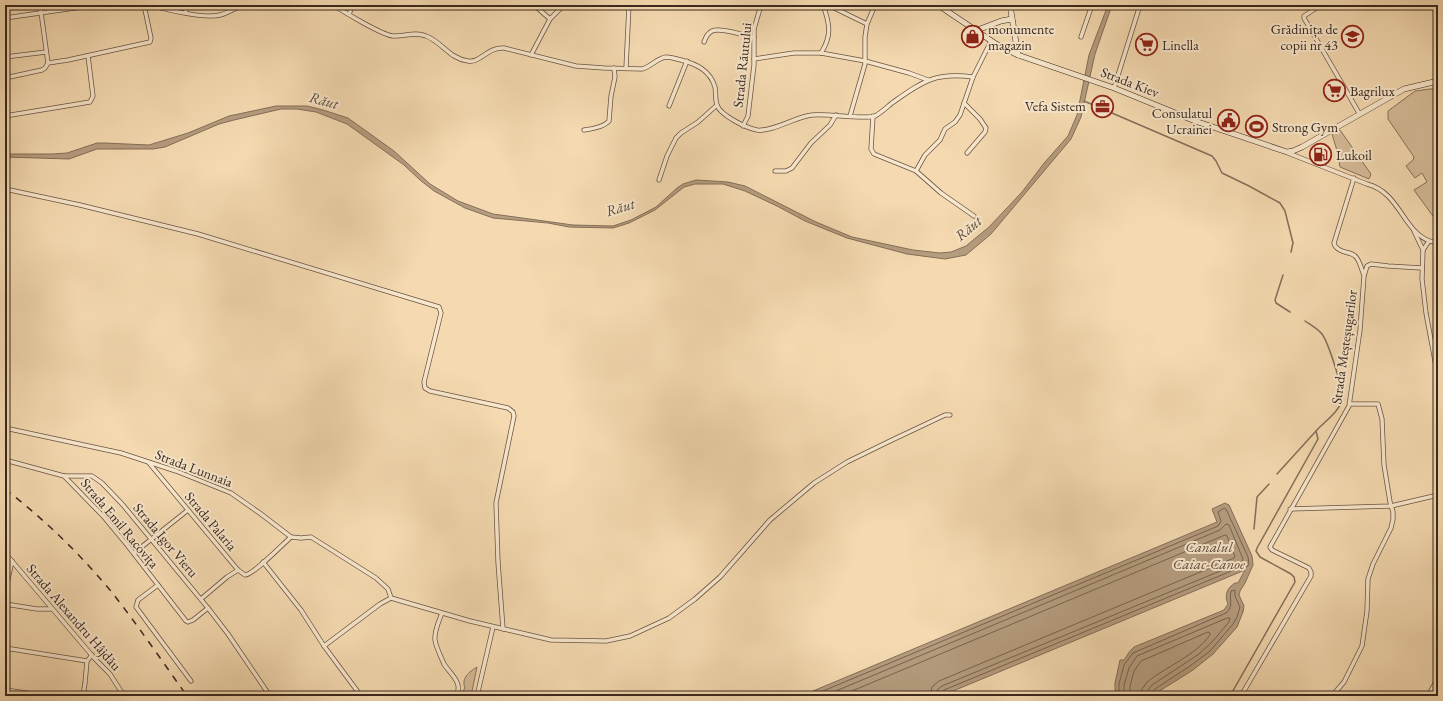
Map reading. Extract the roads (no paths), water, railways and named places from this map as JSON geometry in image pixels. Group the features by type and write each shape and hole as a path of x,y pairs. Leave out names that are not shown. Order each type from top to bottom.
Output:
{"main road":[{"name":"Strada Kiev","path":"938,5 990,41 1018,56 1092,80 1196,121 1287,152"},
{"path":"1010,5 1018,56"},
{"path":"975,31 1012,19"},
{"path":"1287,152 1299,149 1359,113 1404,89 1438,81"}],"street":[{"path":"5,78 42,70 48,63 40,5"},
{"path":"5,18 95,5"},
{"path":"48,63 88,56 151,40 144,5"},
{"path":"152,5 186,13 217,16 243,5"},
{"path":"185,5 186,13"},
{"path":"333,5 389,35 415,34 426,36 452,55 464,61 474,61 490,50 497,48 576,66 642,69 647,68 659,59 666,57 687,61 701,67 711,78 714,86 717,106 722,112 743,126 756,130 764,130 812,115 873,116 916,86 928,80 948,76 973,77"},
{"path":"349,14 353,5"},
{"path":"534,5 550,19"},
{"path":"531,55 550,19 564,5"},
{"path":"626,68 629,5"},
{"name":"Strada Răutului","path":"743,126 748,116 754,59 754,30 761,5"},
{"path":"821,53 828,42 829,32 823,5"},
{"path":"828,5 867,24"},
{"path":"850,116 865,61 865,37 867,24 875,5"},
{"path":"1081,37 1092,5"},
{"path":"1114,88 1140,5"},
{"path":"1321,5 1304,16 1304,18 1359,113"},
{"path":"704,42 710,32 718,29 754,38"},
{"path":"916,172 925,155 940,140 945,129 957,119 973,77 990,41"},
{"path":"5,57 46,52"},
{"path":"754,59 794,53 821,53 865,61 909,73 928,80"},
{"path":"5,116 90,102 93,96 88,56"},
{"path":"669,106 687,61"},
{"path":"584,130 602,126 609,120 611,96 615,77 614,68"},
{"path":"964,103 985,125 986,128 985,132 966,153"},
{"path":"659,180 667,156 676,138 717,106"},
{"path":"775,171 786,172 792,168 811,143 830,125 836,115"},
{"path":"873,116 871,149 876,156 916,172 941,193 974,216"},
{"name":"Strada Kiev","path":"1287,152 1375,186 1396,203 1414,230 1429,241 1438,243"},
{"path":"1354,178 1334,243 1339,250 1356,257 1364,276"},
{"path":"5,189 80,205 198,234 439,307 441,313 424,382 425,388 430,391 508,408 513,412 514,416 496,503 498,562 503,629"},
{"path":"1414,230 1423,250 1422,268 1426,313 1438,377"},
{"path":"1423,250 1429,241"},
{"name":"Strada Meșteșugarilor","path":"1241,696 1311,574 1311,571 1308,568 1270,549 1290,509 1350,404 1360,330 1364,276 1367,266 1369,264 1422,268"},
{"path":"1332,696 1344,682 1362,646 1367,611 1368,579 1373,564 1391,528 1393,512 1384,465 1382,419 1378,404 1350,404"},
{"path":"324,646 380,604 391,598 493,627 551,640 606,641 630,636 669,618 695,599 715,582 770,520 814,483 843,464 877,447 950,415"},
{"name":"Strada Lunnaia","path":"5,428 121,453 176,471 231,493 262,514 291,537"},
{"name":"Strada Igor Vieru","path":"5,460 64,476 87,476 95,478 107,488 123,505 201,599 228,634 270,696"},
{"name":"Strada Palaria","path":"149,463 238,570 245,574 248,575 291,537"},
{"name":"Strada Emil Racovița","path":"64,476 103,516 188,622 193,620 208,608"},
{"path":"1290,509 1391,506 1438,495"},
{"path":"134,553 188,510"},
{"path":"291,537 308,537 316,540 376,578 388,589 391,598"},
{"name":"Strada Alexandru Hâjdău","path":"5,553 52,609 110,674 124,696"},
{"path":"5,593 12,561"},
{"path":"263,562 301,610 324,646 360,696"},
{"path":"5,565 11,567"},
{"path":"201,599 227,577 238,570"},
{"name":"Strada Emil Racovița","path":"158,585 138,600 136,607 191,681"},
{"path":"5,604 37,609 52,609"},
{"path":"442,613 437,626 435,640 444,664 458,683 458,692 455,696"},
{"path":"477,696 493,627"},
{"path":"5,648 87,661"},
{"path":"83,696 87,661 92,655"},
{"path":"1428,696 1438,678"},
{"path":"5,690 48,696"}],"water":[{"path":"1108,5 1112,5 1095,54 1081,117 1071,139 991,234 966,255 945,259 907,254 847,238 805,221 745,191 723,184 695,184 684,187 655,210 629,223 613,228 569,227 548,223 493,218 465,208 434,191 404,165 347,124 316,112 297,109 281,109 219,124 165,147 153,149 97,149 69,159 5,157 5,154 67,153 97,143 149,145 188,133 229,116 276,106 307,106 348,118 394,151 430,184 458,201 493,214 573,225 613,226 631,220 656,207 683,184 696,180 728,182 745,186 816,222 852,237 913,250 940,253 951,252 966,246 989,227 1022,192 1045,162 1068,136 1077,115 1089,55"},
{"name":"Canalul Caiac-Canoe","path":"1225,503 1229,505 1252,556 1253,565 1239,595 1244,606 1243,612 1237,627 1213,654 1193,670 1158,692 1155,696 1115,696 1115,683 1120,660 1124,660 1134,647 1224,610 1228,604 1226,595 1228,589 1235,583 1238,583 1245,570 941,696 801,696 1217,522 1212,509"}],"waterway":[{"path":"1084,101 1212,156 1222,173 1280,203 1285,211 1293,243 1291,252"},
{"path":"1283,275 1275,300 1276,303 1290,312"},
{"path":"1230,696 1295,582 1294,577 1291,574 1260,557 1256,551 1257,548 1318,439 1316,431 1335,413 1342,400 1341,387 1325,339 1318,330 1305,321"},
{"path":"1277,474 1316,431"},
{"path":"1254,529 1257,497 1269,484"}],"railway":[{"path":"5,489 47,524 98,576 130,616 187,696"}],"place":[{"name":"monumente magazin","path":"973,37"},
{"name":"Grădinița de copii nr 43","path":"1353,37"},
{"name":"Linella","path":"1147,45"},
{"name":"Bagrilux","path":"1334,91"},
{"name":"Vefa Sistem","path":"1102,106"},
{"name":"Consulatul Ucrainei","path":"1228,121"},
{"name":"Strong Gym","path":"1257,127"},
{"name":"Lukoil","path":"1321,155"}],"water label":[{"name":"Răut","path":"324,100"},
{"name":"Răut","path":"620,207"},
{"name":"Răut","path":"968,228"}]}
